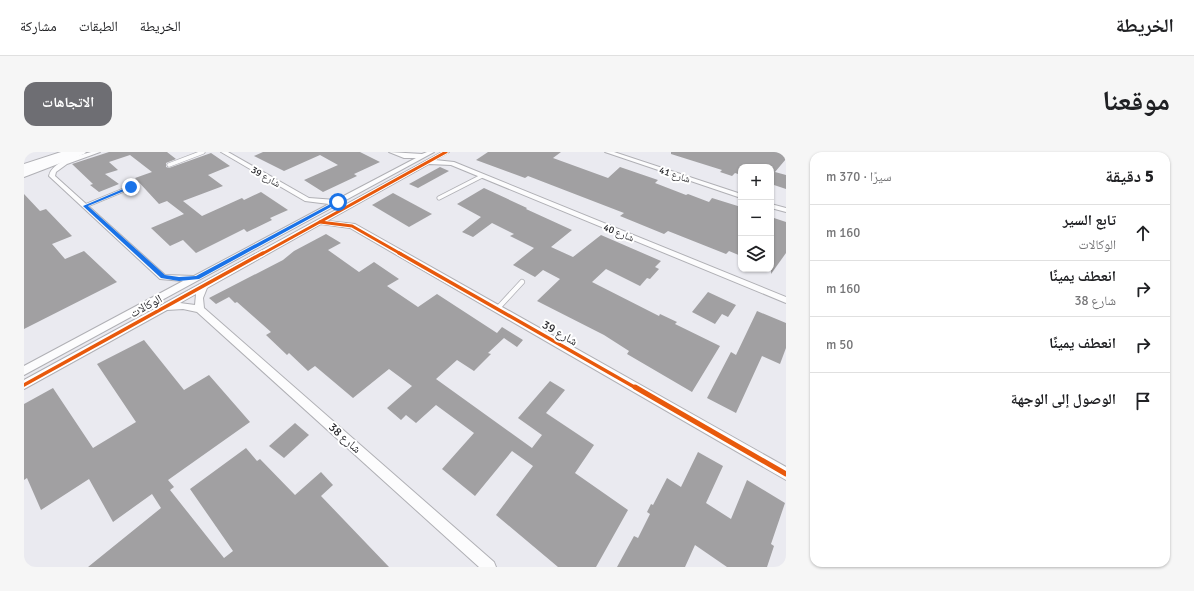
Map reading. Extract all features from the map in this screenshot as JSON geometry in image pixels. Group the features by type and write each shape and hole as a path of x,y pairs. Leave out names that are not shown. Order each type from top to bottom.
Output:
{"highway":[{"path":"24,163 55,152"},
{"path":"24,168 71,152"}],"main road":[{"path":"24,174 81,152"}],"street":[{"path":"97,152 56,168 51,174 163,277 179,279 197,278"},
{"name":"شارع 39","path":"224,152 307,200 340,206 352,226"},
{"name":"الوكالات","path":"24,371 313,216 340,206 426,159 431,152"},
{"path":"446,152 447,158 452,164"},
{"name":"الوكالات","path":"24,385 320,222 340,206 403,167 446,152"},
{"name":"شارع 41","path":"608,152 738,195"},
{"name":"شارع 41","path":"626,152 738,188"},
{"name":"شارع 40","path":"395,153 452,164 786,300"},
{"name":"شارع 40","path":"395,153 403,162 403,167"},
{"path":"307,200 312,209 313,216"},
{"path":"774,200 786,204"},
{"path":"774,207 786,210"},
{"name":"شارع 39","path":"320,222 352,226 786,474"},
{"path":"158,299 164,287 163,277"},
{"path":"164,308 184,306 200,309 199,298 203,286"},
{"name":"شارع 38","path":"200,309 489,567"}],"lane":[{"path":"169,165 203,152"},
{"path":"439,198 482,176"},
{"path":"85,206 131,187"},
{"path":"497,309 522,282"}],"building":[{"path":"109,152 167,152 176,159 166,163 166,167 169,168 211,153 230,166 208,175 223,186 183,201 202,216 242,198 244,200 261,192 288,210 270,218 272,220 247,232 244,229 196,253 183,240 170,246 151,228 184,214 167,201 159,204 135,178 152,172 130,155 109,162 118,170 105,174 119,184 99,192 90,185 93,184 72,164"},
{"path":"263,152 360,152 380,162 354,174 357,176 323,192 304,180 338,165 320,155 284,171 254,156"},
{"path":"488,152 561,152 553,158 608,178 620,167 658,180 655,183 686,195 688,194 709,202 712,198 738,206 738,255 729,251 726,254 668,231 664,234 620,216 624,213 528,176 525,178 476,160"},
{"path":"671,152 786,152 786,159 775,172 786,175 786,189 774,185 774,164 738,164 738,174 735,173 732,176 720,172 722,170 671,154"},
{"path":"440,167 449,171 418,188 409,184"},
{"path":"484,188 572,230 551,247 573,257 601,235 661,261 655,267 659,269 650,279 647,278 640,286 606,269 592,282 659,316 660,314 677,322 675,324 720,346 692,392 627,354 629,351 604,335 537,301 560,279 543,270 535,277 513,265 534,248 510,236 514,234 492,223 473,237 462,232 481,217 457,204"},
{"path":"393,193 432,214 409,227 372,205"},
{"path":"24,194 40,211 46,209 72,236 52,244 65,259 84,251 117,282 24,329"},
{"path":"774,218 786,222 786,253 774,270"},
{"path":"326,234 341,243 328,250 359,272 374,262 399,279 387,286 418,307 437,294 497,333 502,327 523,340 517,347 504,338 488,353 491,354 474,371 457,360 436,379 532,448 542,435 518,418 550,381 565,390 546,413 594,445 575,473 628,510 596,567 558,567 496,515 533,466 512,451 475,496 442,469 474,433 436,405 416,423 406,415 401,420 387,408 412,386 389,369 353,398 315,366 308,371 289,353 287,355 266,335 271,332 237,302 235,303 229,297 216,304 209,298 283,260 294,251"},
{"path":"708,292 736,305 728,317 722,314 715,324 692,312"},
{"path":"757,311 786,323 786,348 780,364 762,356 736,413 707,398 731,352 736,355"},
{"path":"144,340 184,390 209,375 250,422 168,480 174,487 170,490 224,558 233,551 190,489 246,448 257,461 260,459 295,495 321,472 333,485 321,496 389,567 88,567 161,508 152,494 113,522 89,479 41,510 27,478 24,480 24,404 53,388 93,448 136,422 97,364"},
{"path":"295,423 309,435 284,458 269,446"},
{"path":"698,452 723,466 706,503 731,519 747,480 785,503 771,544 774,546 767,567 727,567 695,545 685,567 617,567 634,536 638,538 650,514 647,512 651,504 653,505 667,478 681,487"}],"cycle path":[{"path":"24,385 446,152"},
{"path":"320,222 352,226 786,474"}],"route":[{"path":"131,187 85,206 163,277 179,279 197,278 338,202"}]}
